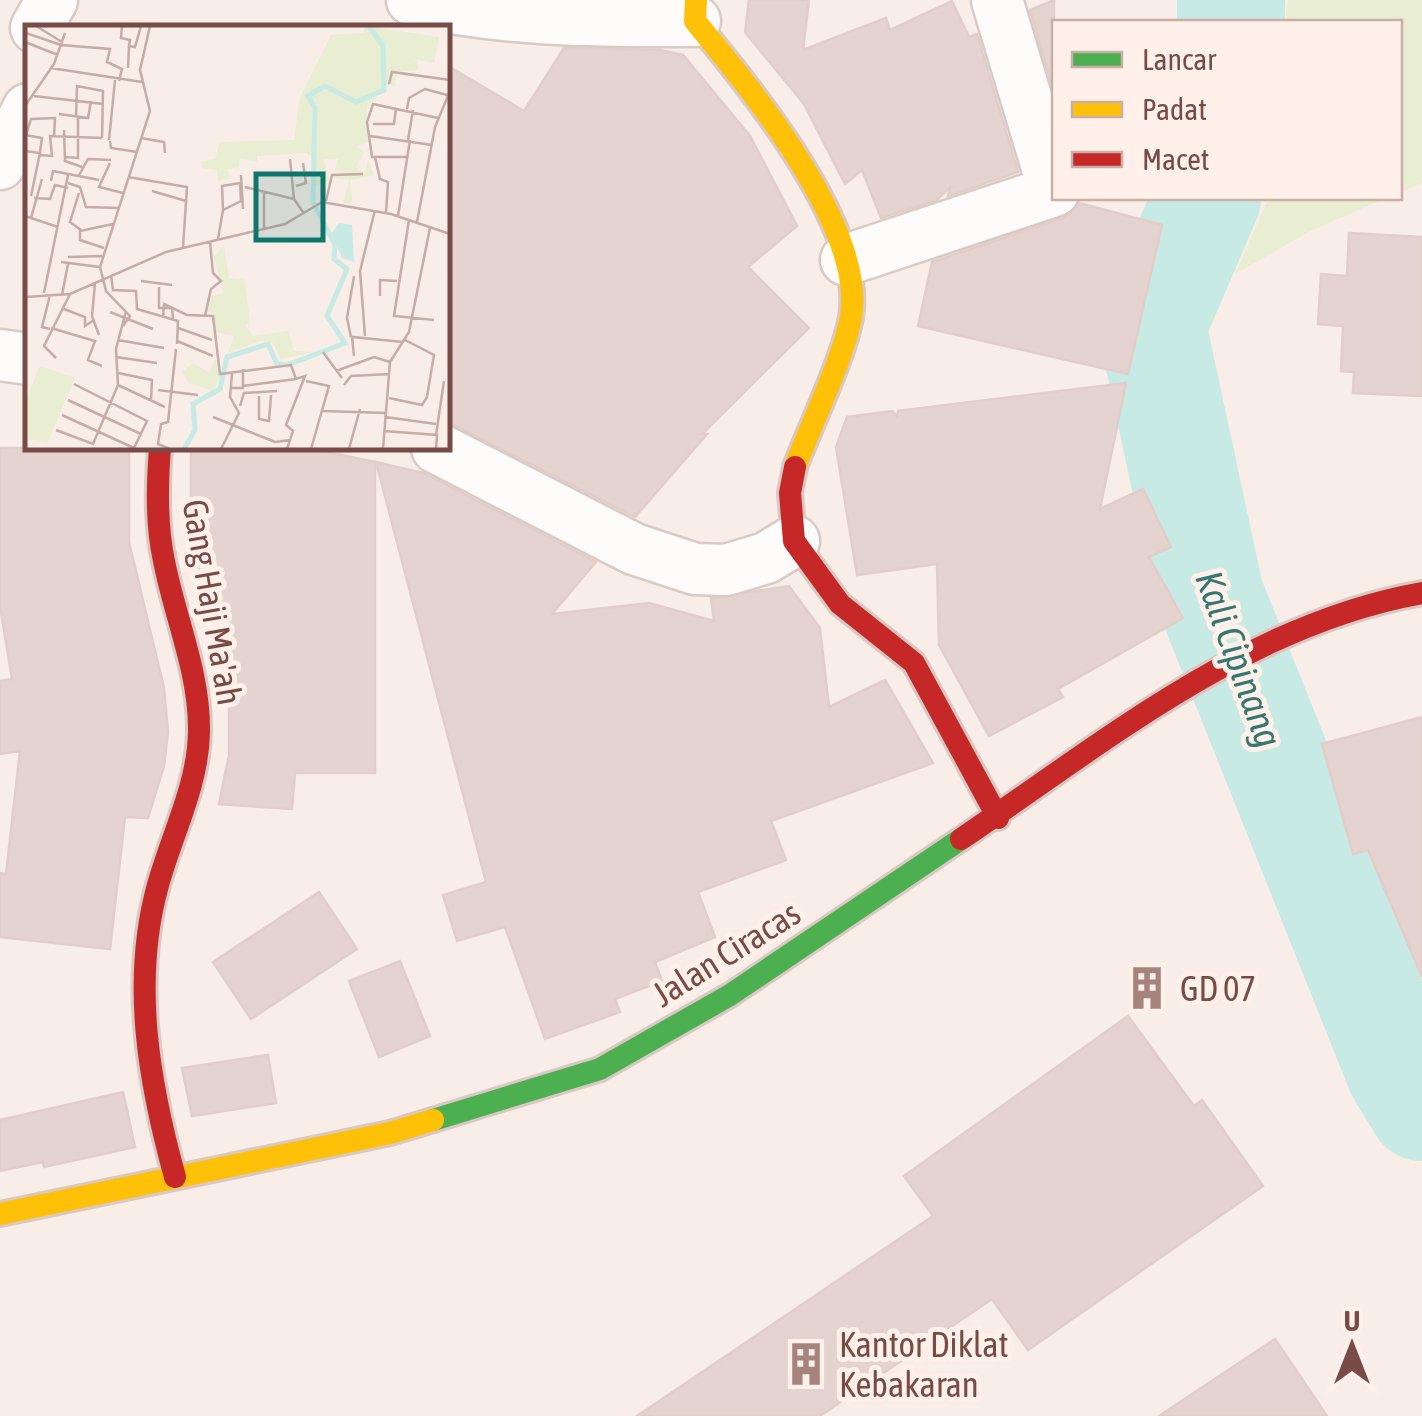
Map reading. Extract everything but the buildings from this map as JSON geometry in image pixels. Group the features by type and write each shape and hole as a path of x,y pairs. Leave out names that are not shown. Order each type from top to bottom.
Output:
{"street":[{"path":"38,25 52,0"},
{"path":"412,0 493,15 568,21 695,11 776,119 846,260 851,317 794,469 790,492 794,540 840,604 914,664 998,818"},
{"path":"1003,3 1052,184"},
{"path":"0,164 25,115"},
{"path":"846,260 1052,192"},
{"path":"0,355 25,359"},
{"name":"Gang Haji Ma'ah","path":"160,450 160,540 190,660 199,730 188,806 157,886 145,1004 157,1118 175,1177"},
{"path":"441,450 634,548 695,568 726,570 766,558 794,540"},
{"name":"Jalan Ciracas","path":"0,1214 390,1133 600,1069 730,995 1192,684 1309,622 1341,610 1422,593"}],"green space":[{"path":"1288,0 1422,0 1422,183 1402,191 1402,20 1285,20"},
{"path":"1268,200 1381,200 1312,230 1235,274"}],"waterway":[{"name":"Kali Cipinang","path":"1231,0 1231,20"},
{"name":"Kali Cipinang","path":"1206,200 1152,326 1210,596 1400,1071 1422,1107"}],"traffic: fast":[{"path":"433,1120 600,1069 730,995 961,839"}],"traffic: slow":[{"path":"696,0 695,21 772,120 822,201 841,242 851,281 847,333 795,467"},
{"path":"0,1214 390,1133 433,1120"}],"traffic: jam":[{"path":"160,450 161,547 191,667 199,732 189,791 158,885 146,958 151,1069 175,1177"},
{"path":"795,467 790,493 794,541 840,604 914,663 998,818"},
{"path":"961,839 1124,727 1237,659 1358,608 1422,593"}],"place":[{"name":"GD 07","path":"1147,988"},
{"name":"Kantor Diklat Kebakaran","path":"806,1364"}]}
